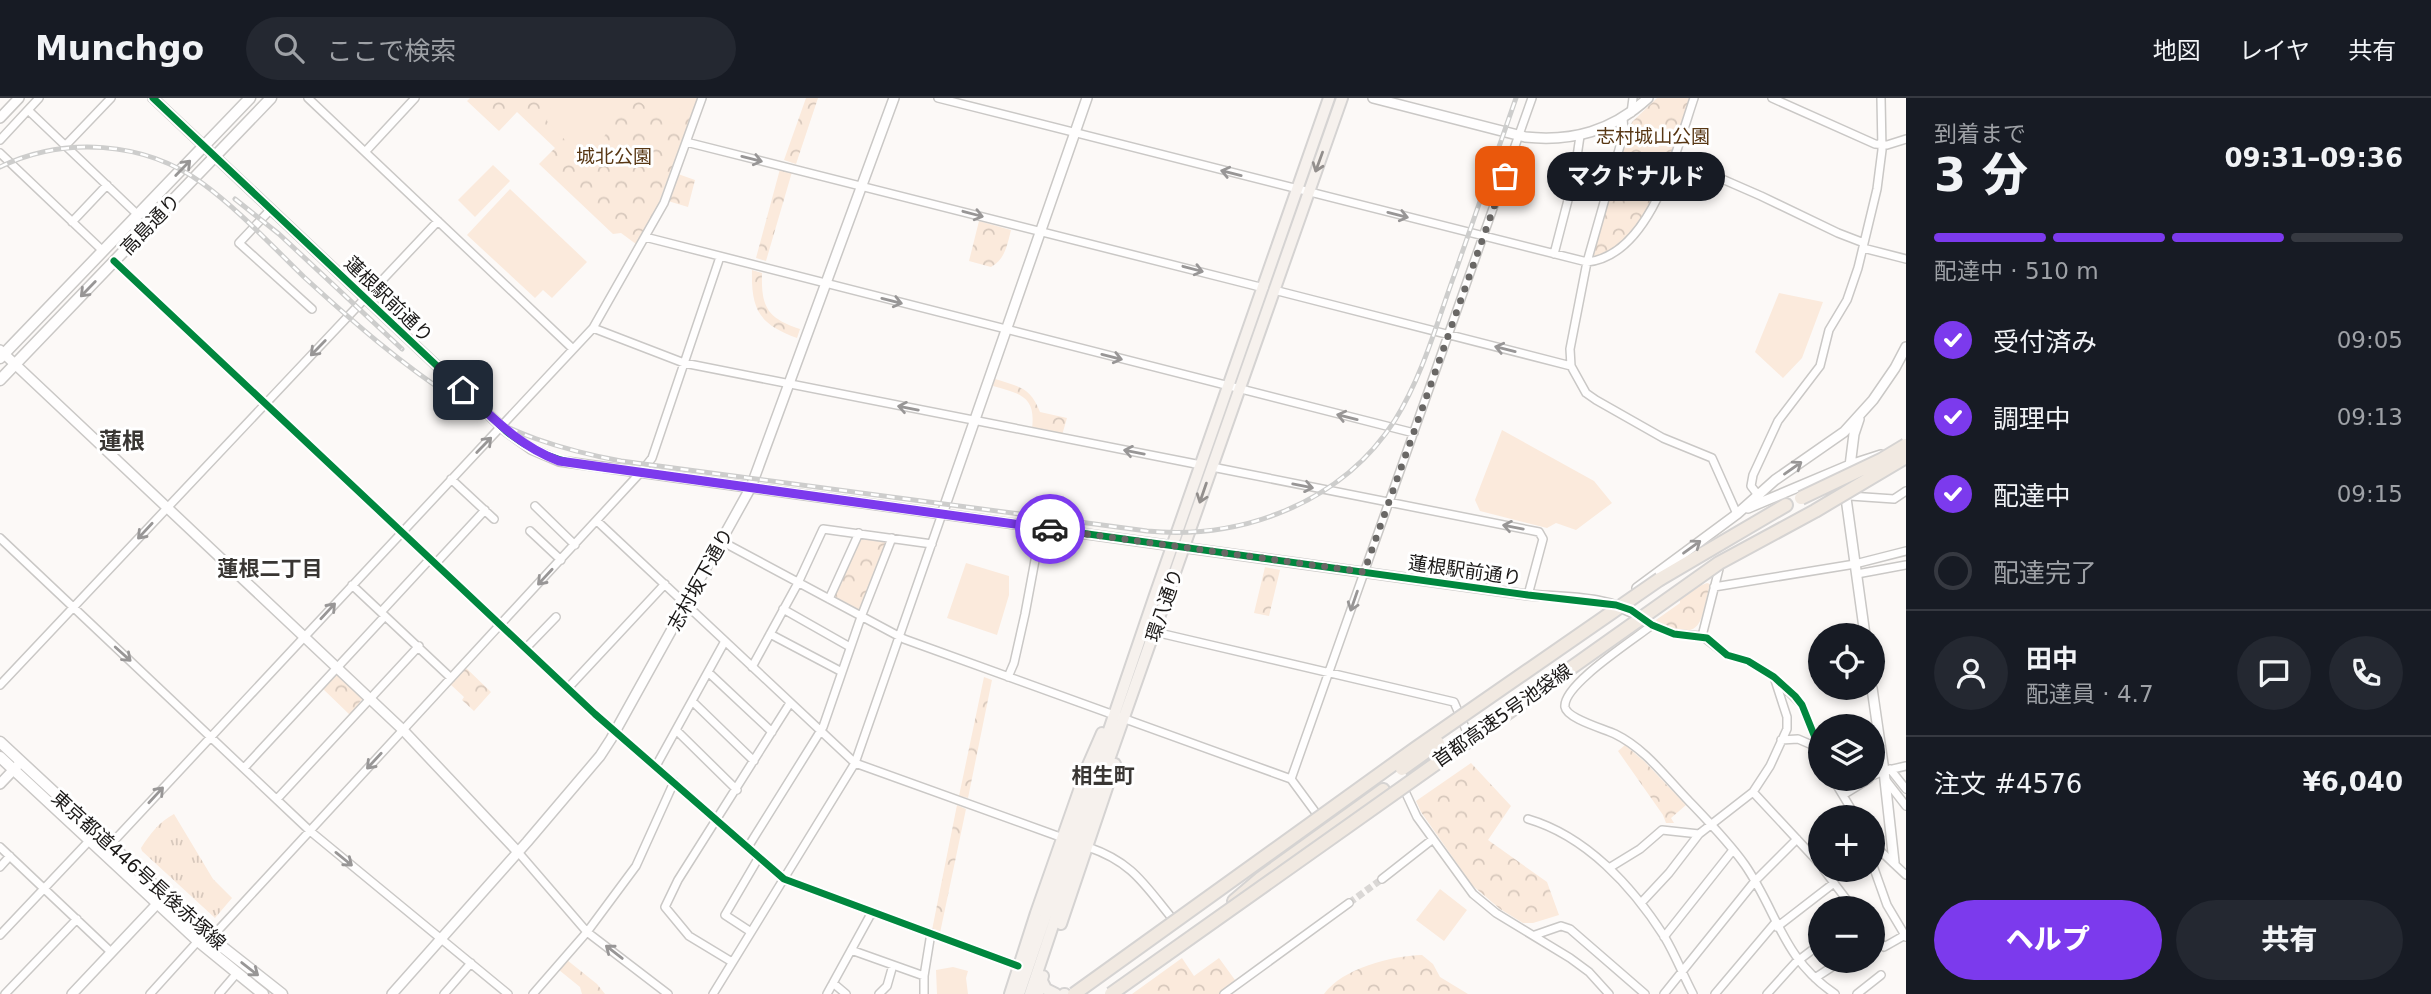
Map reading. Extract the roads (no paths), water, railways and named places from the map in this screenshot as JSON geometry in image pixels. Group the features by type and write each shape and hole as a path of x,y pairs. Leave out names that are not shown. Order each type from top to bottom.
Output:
{"highway":[{"path":"1801,498 1904,451"},
{"name":"首都高速5号池袋線","path":"1112,994 1702,574 1904,451"},
{"name":"首都高速5号池袋線","path":"1074,994 1427,740 1650,585 1786,505"},
{"path":"1201,896 1246,879 1308,841 1645,606 1702,574"},
{"path":"1212,921 1308,841 1601,625 1650,585"}],"main road":[{"name":"高島通り","path":"1,354 250,98"},
{"name":"高島通り","path":"0,380 271,98"},
{"name":"環八通り","path":"1019,994 1095,771 1156,632 1185,548 1207,466 1302,191 1329,98"},
{"name":"環八通り","path":"1302,191 1342,98"},
{"name":"環八通り","path":"1030,994 1098,791 1172,546 1207,466"},
{"path":"1010,994 1097,744 1107,724 1120,719 1113,772 1038,994"},
{"name":"東京都道446号長後赤塚線","path":"0,741 17,766 89,841 198,942 262,993"},
{"name":"東京都道446号長後赤塚線","path":"0,757 17,766 110,845 211,938 282,994"},
{"path":"1042,981 1046,989 1056,994"}],"street":[{"path":"0,118 19,98"},
{"path":"0,139 39,98"},
{"path":"65,146 111,98"},
{"name":"蓮根駅前通り","path":"153,98 501,426 531,449 559,461 1616,605"},
{"path":"308,98 573,349"},
{"path":"365,152 415,98"},
{"path":"110,845 593,328 664,203 702,98"},
{"name":"志村坂下通り","path":"392,994 518,852 600,756 616,732 751,487 894,98"},
{"path":"938,98 1587,262 1614,252 1638,228 1660,194 1694,98"},
{"path":"713,994 855,763 1087,98"},
{"path":"1373,98 1518,135 1549,139 1580,136 1607,127 1648,98"},
{"path":"1291,779 1532,98"},
{"path":"1633,98 1587,262 1570,349 1571,366 1586,393 1596,400 1664,438 1712,458 1738,512"},
{"path":"1772,98 1875,144 1882,145 1906,139"},
{"path":"1758,495 1751,486 1754,472 1782,415 1820,366 1829,330 1847,300 1877,190 1882,145 1881,98"},
{"path":"28,110 138,215"},
{"path":"1554,254 1574,177 1580,136"},
{"path":"686,142 1571,366"},
{"path":"0,153 103,251"},
{"path":"1674,158 1762,196 1863,246 1906,259"},
{"path":"72,222 107,185"},
{"path":"271,209 239,243 312,309"},
{"path":"0,685 438,220"},
{"path":"645,237 1414,433"},
{"path":"211,938 575,545 652,458 720,257"},
{"path":"114,261 568,688 784,879 1018,966"},
{"path":"593,328 684,363 1542,534 1528,595"},
{"path":"1065,994 1460,711 1616,605 1844,432 1888,379 1906,347"},
{"path":"1,354 403,730 518,852 587,932 668,994"},
{"path":"1862,413 1855,429 1848,497 1863,623"},
{"path":"1738,512 1850,465 1904,451"},
{"path":"1112,994 1545,684 1718,569 1848,497 1904,451"},
{"path":"451,479 494,519"},
{"path":"1848,497 1895,499 1906,491"},
{"path":"535,506 575,545"},
{"path":"244,768 338,668 383,614 485,510"},
{"path":"597,521 855,763 1063,838"},
{"path":"1008,677 1026,614 1041,528"},
{"path":"752,667 798,583 823,529 932,544"},
{"path":"530,531 561,560"},
{"path":"829,599 859,533"},
{"path":"0,538 310,831 508,994"},
{"path":"748,847 823,727 892,538"},
{"path":"722,541 899,637 1291,779 1316,813"},
{"path":"1714,587 1855,564 1906,551"},
{"path":"1857,574 1906,565"},
{"path":"1702,635 1718,569"},
{"path":"568,688 665,584"},
{"path":"352,585 451,678"},
{"path":"1616,605 1674,634 1702,635 1727,655 1748,661 1774,677 1802,705 1808,721"},
{"path":"783,609 850,647"},
{"path":"526,648 555,617"},
{"path":"1652,625 1580,681 1569,695 1566,711 1619,736 1640,750 1711,824 1733,849 1755,881 1776,925 1799,960 1815,978 1835,994"},
{"path":"1156,632 1454,702 1470,740"},
{"path":"770,634 842,672"},
{"path":"656,766 725,641"},
{"path":"277,799 419,646"},
{"path":"708,671 772,732"},
{"path":"1641,903 1669,873 1699,834 1753,792 1787,729 1787,717 1774,677"},
{"path":"1874,700 1886,773 1894,862"},
{"path":"692,701 754,761"},
{"path":"732,962 689,936 665,907 678,880 718,821 790,703"},
{"path":"676,730 737,790"},
{"path":"1781,740 1798,739 1808,744"},
{"path":"0,784 17,766"},
{"path":"1886,773 1906,766"},
{"path":"1886,773 1906,789"},
{"path":"1886,773 1906,806"},
{"path":"533,994 587,932 636,866 674,782"},
{"path":"1403,787 1417,817 1473,894 1496,913 1535,935 1589,972 1609,994"},
{"path":"1840,791 1849,805"},
{"path":"1843,795 1850,791"},
{"path":"1753,792 1808,851"},
{"path":"1528,819 1566,834 1609,868 1641,903 1664,937 1693,994"},
{"path":"1609,868 1640,849 1662,830 1699,834"},
{"path":"1382,879 1433,839"},
{"path":"1664,994 1755,881 1797,839"},
{"path":"0,935 89,841"},
{"path":"0,847 111,952"},
{"path":"1088,847 1105,853 1132,869 1171,917"},
{"path":"1664,937 1733,849"},
{"path":"1885,854 1906,875"},
{"path":"0,867 10,856"},
{"path":"751,932 724,915 759,857"},
{"path":"1879,882 1887,905 1905,936 1885,946"},
{"path":"1715,994 1776,925 1834,883 1844,896"},
{"path":"1224,994 1349,903"},
{"path":"72,994 157,904"},
{"path":"827,994 872,912"},
{"path":"0,985 7,993 77,919"},
{"path":"1535,935 1561,926 1570,929 1645,994"},
{"path":"924,994 923,976 931,933"},
{"path":"150,994 198,942"},
{"path":"851,950 923,976"},
{"path":"1768,994 1808,953"},
{"path":"444,994 471,963"},
{"path":"879,994 887,986 893,965"},
{"path":"219,994 237,973"},
{"path":"1815,978 1822,973"},
{"path":"1857,994 1881,975"},
{"path":"833,982 846,994"},
{"path":"1819,994 1826,988"}],"tunnel":[{"path":"1349,903 1382,879"}],"railway":[{"path":"0,167 25,157 77,147 129,151 155,158 179,169 229,205 340,310 417,372 476,412 557,446 621,461 1147,531 1183,532 1253,522 1287,510 1318,494 1347,474 1373,449 1395,420 1422,367 1516,98"},
{"path":"235,199 279,234 402,349"}],"place":[{"name":"マクドナルド","path":"1505,176"}],"district":[{"name":"蓮根","path":"122,441"},
{"name":"蓮根二丁目","path":"270,569"},
{"name":"相生町","path":"1103,776"}],"park label":[{"name":"志村城山公園","path":"1653,136"},
{"name":"城北公園","path":"614,156"}]}
